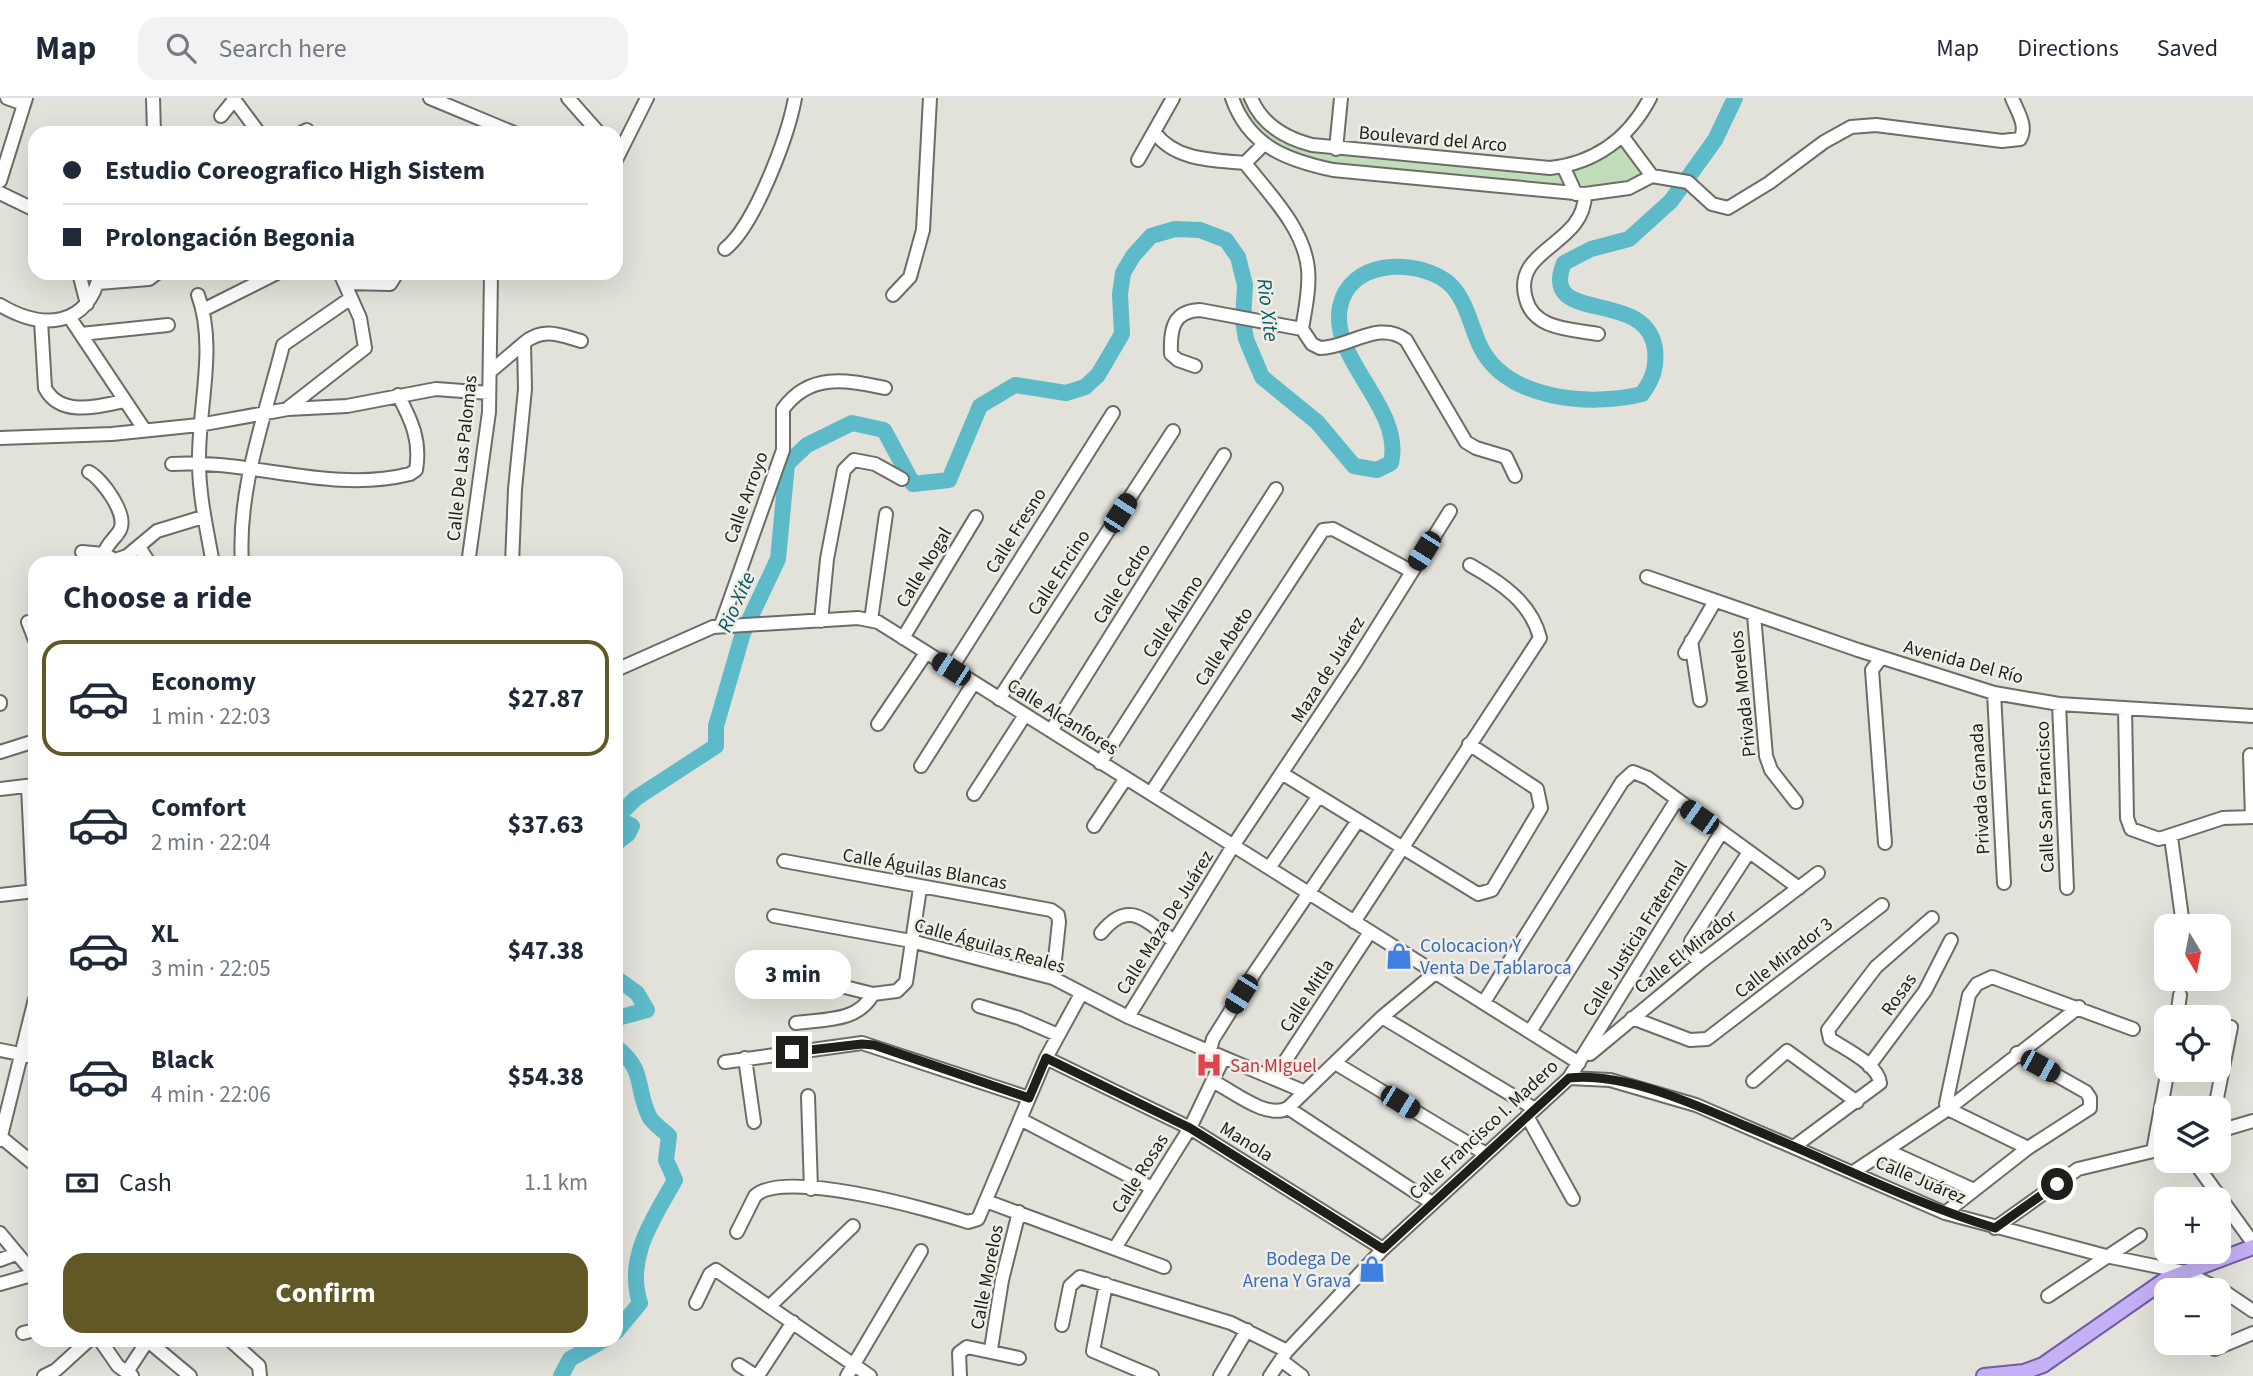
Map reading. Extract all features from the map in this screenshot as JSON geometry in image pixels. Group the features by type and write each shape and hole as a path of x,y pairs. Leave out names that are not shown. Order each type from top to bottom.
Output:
{"main road":[{"path":"1984,1376 2026,1374 2055,1359 2141,1295 2184,1272 2253,1245"}],"street":[{"path":"0,181 25,101 7,98"},
{"path":"153,98 154,126"},
{"path":"430,98 497,126"},
{"path":"568,98 593,126"},
{"path":"623,144 647,98"},
{"path":"725,249 738,237 751,213 791,121 795,98"},
{"path":"893,295 910,277 922,237 930,98"},
{"path":"1138,159 1156,134 1173,98"},
{"path":"1232,98 1240,119 1263,145 1293,160 1333,170 1580,194 1629,188 1652,176"},
{"name":"Boulevard del Arco","path":"1251,98 1261,116 1283,135 1304,143 1336,149 1539,167 1563,166 1611,147 1623,137"},
{"path":"1336,149 1341,98"},
{"path":"1650,98 1639,119 1623,137 1652,176 1667,181 1688,181 1717,206 1734,206 1838,133 1864,124 2002,141 2020,139 2024,132 2023,124 2012,98"},
{"path":"220,116 233,99 254,126"},
{"path":"1156,134 1167,147 1178,152 1245,163 1284,214 1301,242 1309,280 1302,329"},
{"path":"1245,163 1263,145"},
{"path":"1563,166 1580,194 1582,216 1529,267 1524,290 1526,302 1541,320 1552,326 1598,334"},
{"path":"0,192 28,206"},
{"path":"81,280 87,304"},
{"path":"0,305 18,315 41,321 69,317 77,314 87,304 98,280"},
{"path":"203,310 263,280"},
{"path":"288,409 363,351 365,337 343,280"},
{"path":"358,280 390,284 393,280"},
{"name":"Calle De Las Palomas","path":"469,556 491,371 491,280"},
{"path":"198,295 203,310 207,343 199,425 199,462 204,517 211,556"},
{"path":"242,556 242,516 250,470 282,345 351,298"},
{"path":"1195,366 1178,360 1171,354 1170,338 1177,317 1186,311 1200,310 1302,329 1316,347 1331,347 1353,339 1390,332 1406,340 1466,442 1476,448 1506,457 1515,476"},
{"path":"69,317 144,429"},
{"path":"41,321 45,388 50,398 67,407 124,401"},
{"path":"81,334 168,325"},
{"path":"491,371 534,334 543,332 581,341"},
{"path":"512,556 515,489 525,389 524,343"},
{"name":"Calle Arroyo","path":"727,625 783,450 783,409 804,389 830,380 885,388"},
{"path":"0,438 112,434 199,425 288,409 347,406 436,389 489,393"},
{"path":"172,464 199,462 352,482 410,474 416,470 418,457 416,428 398,395"},
{"name":"Calle Fresno","path":"951,669 1113,413"},
{"name":"Calle Encino","path":"999,699 1173,431"},
{"name":"Calle Cedro","path":"1051,732 1224,455"},
{"path":"821,621 827,559 844,470 851,462 859,460 875,464 902,479"},
{"path":"89,472 104,482 120,516 120,530 107,545 111,556"},
{"name":"Calle Álamo","path":"1101,763 1276,489"},
{"name":"Maza de Juárez","path":"1233,846 1283,774 1450,511"},
{"path":"623,667 727,625 872,620 886,513"},
{"path":"119,556 139,547 164,528 204,517"},
{"name":"Calle Nogal","path":"902,638 976,517"},
{"name":"Calle Abeto","path":"1151,793 1323,530 1333,529 1412,571"},
{"path":"139,547 145,556"},
{"path":"82,552 99,556"},
{"path":"1354,922 1540,638 1532,619 1504,584 1470,565"},
{"name":"Avenida Del Río","path":"1647,577 1881,658 1994,693 2059,704 2253,716"},
{"path":"1685,653 1715,601"},
{"name":"Privada Morelos","path":"1754,615 1766,756 1770,770 1796,802"},
{"name":"Calle Alcanfores","path":"872,620 1151,793 1434,974 1531,1030 1579,1063"},
{"path":"1691,641 1700,700"},
{"path":"878,724 926,653"},
{"path":"1881,658 1872,670 1885,843"},
{"path":"921,766 973,684"},
{"name":"Privada Granada","path":"1994,693 2004,883"},
{"name":"Calle San Francisco","path":"2059,704 2067,888"},
{"path":"2126,708 2127,818 2131,829 2151,838 2171,837 2223,818 2253,817 2250,755"},
{"path":"974,794 1025,715"},
{"path":"0,752 28,743"},
{"path":"1283,774 1478,894 1492,890 1541,808 1541,797 1537,789 1469,744"},
{"path":"14,748 28,751"},
{"path":"1484,1002 1622,782 1633,772 1648,778 1676,801 1799,888"},
{"path":"1094,826 1126,778"},
{"path":"0,789 28,786"},
{"path":"1269,868 1318,797"},
{"path":"1531,1030 1676,801"},
{"path":"1209,1053 1213,1039 1227,1016 1357,822"},
{"name":"Calle Justicia Fraternal","path":"1579,1063 1721,833"},
{"path":"2171,837 2182,914"},
{"name":"Calle Maza De Juárez","path":"1128,1017 1233,846"},
{"path":"1701,962 1690,953 1689,946 1749,852"},
{"name":"Calle Águilas Blancas","path":"784,861 1051,910 1058,915 1053,978"},
{"name":"Calle El Mirador","path":"1579,1063 1701,962 1818,873"},
{"path":"784,972 873,994 887,994 904,987 920,888"},
{"path":"0,895 28,892"},
{"name":"Calle Mirador 3","path":"1632,1018 1690,1040 1707,1039 1882,905"},
{"path":"1101,933 1118,916 1128,913 1140,917 1174,941"},
{"name":"Calle Águilas Reales","path":"774,916 911,941 1053,978 1128,1017 1303,1091"},
{"path":"1795,1146 1880,1083 1879,1077 1870,1066 1830,1039 1828,1030 1876,967 1932,918"},
{"name":"Calle Mitla","path":"1274,1078 1370,932"},
{"name":"Rosas","path":"1870,1066 1925,991 1951,940"},
{"path":"1223,1059 1214,1082 1266,1110 1281,1111 1288,1108 1382,1017 1434,974"},
{"path":"2028,1148 1948,1109 1945,1097 1969,995 1977,984 1992,977 2133,1028"},
{"path":"796,1023 853,1015 866,1007 873,994"},
{"path":"737,1232 759,1192 811,1189 896,1200 968,1222 978,1219 1046,1058 1081,994"},
{"path":"2179,1005 2180,995"},
{"path":"979,1006 1058,1035"},
{"path":"1855,1171 1948,1109 2079,1007"},
{"path":"1382,1017 1531,1113 1573,1199"},
{"path":"28,1025 4,1105 1,1139 28,1160"},
{"path":"725,1062 862,1044 1029,1098"},
{"path":"0,1050 28,1056"},
{"path":"1753,1081 1787,1051 1857,1102"},
{"path":"1945,1213 2028,1148 2090,1108 2091,1102 2086,1092 2017,1053"},
{"path":"745,1058 754,1122"},
{"name":"Manola","path":"1046,1058 1190,1128 1383,1249"},
{"path":"1335,1063 1486,1154"},
{"name":"Calle Francisco I. Madero","path":"1270,1376 1284,1356 1383,1249 1569,1078 1579,1063"},
{"name":"Calle Juárez","path":"1569,1078 1610,1080 1696,1105 1855,1171 1945,1213 2106,1256 2184,1272 2225,1292 2253,1311"},
{"name":"Calle Rosas","path":"1115,1248 1190,1128 1214,1082"},
{"path":"808,1096 811,1189"},
{"path":"1288,1108 1432,1203"},
{"path":"1020,1119 1152,1188"},
{"path":"2231,1127 2253,1121"},
{"path":"1886,1150 1974,1191"},
{"path":"1995,1228 2078,1170 2154,1151"},
{"path":"2202,1173 2253,1245"},
{"path":"986,1200 1164,1267"},
{"name":"Calle Morelos","path":"991,1349 1002,1280 1019,1212"},
{"path":"770,1306 853,1226"},
{"path":"0,1233 28,1267"},
{"path":"2048,1296 2140,1235"},
{"path":"850,1370 921,1251"},
{"path":"0,1261 16,1254"},
{"path":"696,1303 713,1271 721,1272 793,1322 850,1370 870,1376"},
{"path":"0,1284 28,1277"},
{"path":"1062,1325 1070,1286 1077,1278 1106,1284 1247,1330 1284,1356 1302,1376"},
{"path":"1106,1284 1093,1351 1152,1376"},
{"path":"739,1365 752,1374 759,1374 793,1322"},
{"path":"1220,1376 1247,1330"},
{"path":"2231,1342 2253,1333"},
{"path":"44,1376 57,1370 82,1347"},
{"path":"105,1347 125,1372 144,1347"},
{"path":"155,1347 190,1376"},
{"path":"238,1347 258,1366 260,1376"},
{"name":"Calle Morelos","path":"960,1376 959,1353 962,1349 991,1349 1020,1358"}],"green space":[{"path":"1232,98 1251,98 1254,104 1296,141 1550,168 1623,137 1652,176 1605,192 1333,170 1278,154"}],"waterway":[{"name":"Rio Xite","path":"623,811 636,798 716,746 716,726 743,633 778,559 787,464 807,445 852,423 884,430 913,484 949,480 980,406 1015,385 1066,393 1085,387 1098,375 1122,334 1120,294 1123,273 1133,256 1151,236 1175,229 1200,230 1226,240 1238,257 1245,285 1243,321 1246,339 1262,377 1317,422 1354,466 1377,470 1391,463 1392,443 1378,403 1345,346 1340,326 1340,307 1346,291 1356,280 1369,272 1384,268 1417,269 1446,281 1463,303 1480,346 1492,364 1509,378 1529,388 1575,399 1598,400 1642,394 1655,367 1655,349 1647,330 1633,318 1579,302 1566,295 1560,282 1564,263 1591,249 1629,239 1671,201 1715,140 1735,98"},
{"name":"Rio Xite","path":"623,822 632,826 623,838"},
{"name":"Rio Xite","path":"623,983 637,993 647,1010 623,1016"},
{"name":"Rio Xite","path":"623,1053 636,1071 650,1119 669,1136 666,1160 675,1180 644,1238 636,1270 640,1303 623,1324"},
{"name":"Rio Xite","path":"561,1376 570,1359 591,1347"}],"place":[{"name":"Colocacion Y Venta De Tablaroca","path":"1399,956"},
{"name":"San MIguel","path":"1209,1065"},
{"name":"Bodega De Arena Y Grava","path":"1372,1269"}],"route":[{"path":"792,1052 874,1045 1029,1098 1046,1058 1190,1128 1383,1249 1569,1078 1610,1080 1696,1105 1855,1171 1945,1213 1995,1228 2057,1184"}]}
